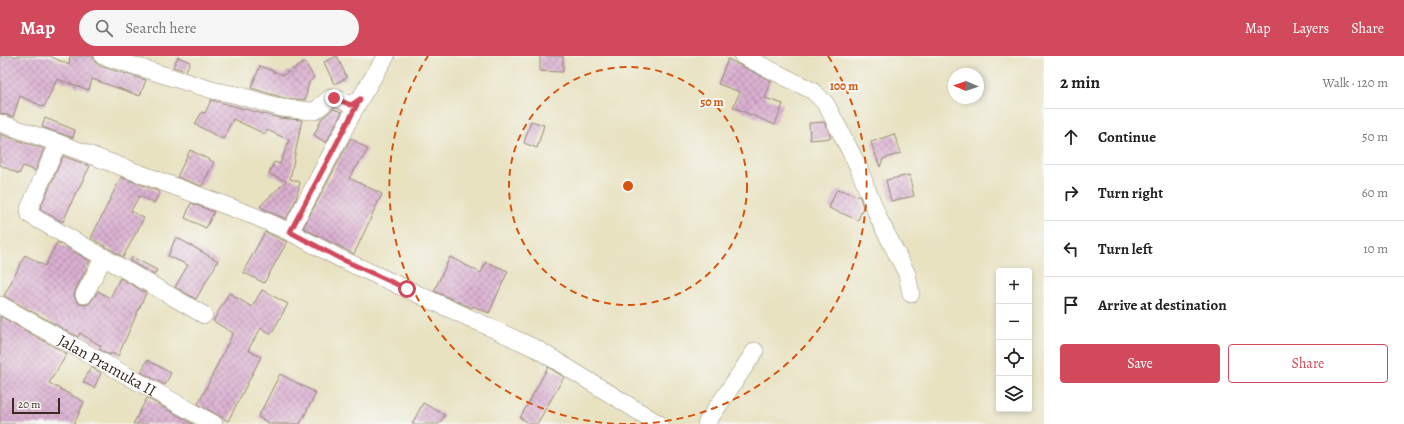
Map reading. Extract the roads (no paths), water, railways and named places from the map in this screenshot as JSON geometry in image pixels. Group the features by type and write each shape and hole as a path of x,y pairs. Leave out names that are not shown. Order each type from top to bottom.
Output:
{"street":[{"path":"103,56 212,90 237,95 282,108 315,111 330,98 341,100 351,105 360,99"},
{"path":"290,232 360,99 386,56"},
{"path":"743,56 813,91 826,104 857,164 881,225 907,274 911,294"},
{"path":"0,123 254,216 290,232 339,258 537,348 659,424"},
{"path":"58,143 29,209 30,215 204,315"},
{"path":"84,295 104,257"},
{"name":"Jalan Pramuka II","path":"0,305 214,424"},
{"path":"706,424 755,351"}]}
